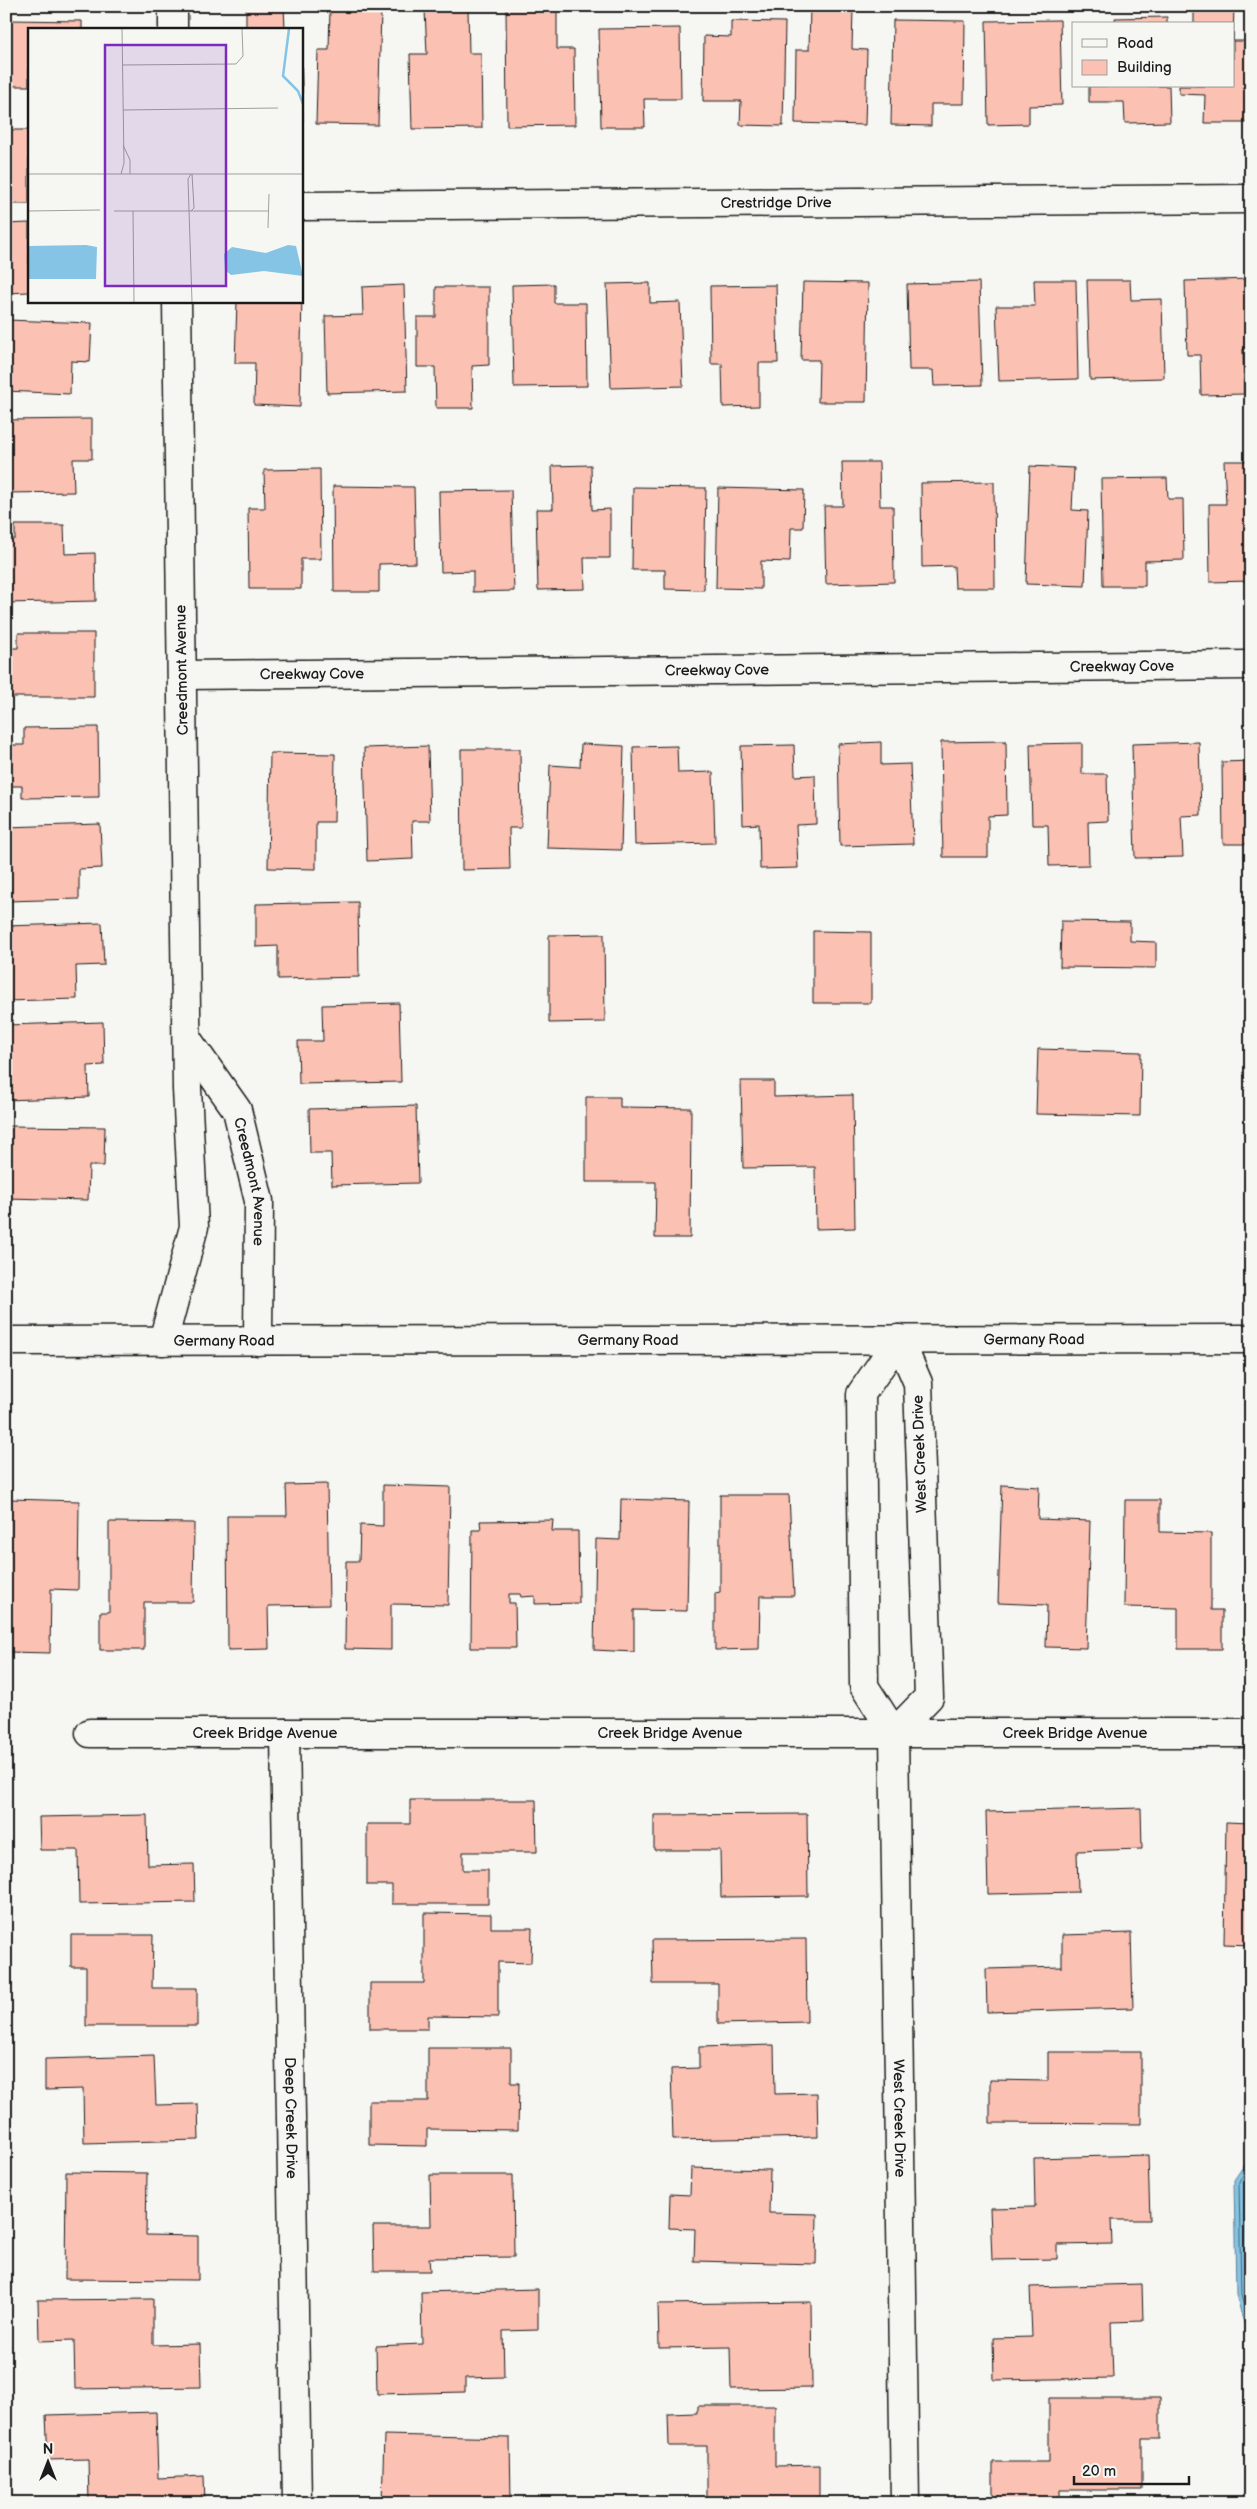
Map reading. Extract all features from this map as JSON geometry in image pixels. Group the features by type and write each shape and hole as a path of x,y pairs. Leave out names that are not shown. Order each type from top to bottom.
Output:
{"street":[{"path":"173,6 173,28"},
{"name":"Crestridge Drive","path":"302,206 1251,199"},
{"name":"Creedmont Avenue","path":"163,1340 194,1227 188,1039 177,302"},
{"name":"Creekway Cove","path":"182,675 1251,665"},
{"name":"Creedmont Avenue","path":"188,1039 237,1110 254,1183 258,1201 258,1340"},
{"path":"894,1733 864,1686 861,1394 899,1339"},
{"name":"West Creek Drive","path":"899,1339 918,1383 929,1697 894,1733 905,2503"},
{"name":"Germany Road","path":"6,1341 1251,1339"},
{"name":"Creek Bridge Avenue","path":"90,1733 1251,1733"},
{"name":"Deep Creek Drive","path":"285,1733 297,2503"}],"water":[{"path":"1251,2155 1251,2347 1236,2295 1234,2180"}],"building":[{"path":"284,6 285,28 246,28 246,7"},
{"path":"557,6 557,49 574,49 575,125 507,126 506,7"},
{"path":"1194,6 1234,6 1234,22 1194,22"},
{"path":"810,7 853,8 852,49 867,50 865,125 795,123 796,50 809,50"},
{"path":"330,8 381,9 378,125 316,124 318,50 329,50"},
{"path":"468,9 469,53 481,53 482,128 412,129 410,54 427,54 425,10"},
{"path":"1167,17 1167,22 1116,22 1115,18"},
{"path":"8,20 82,21 82,28 28,28 28,86 6,86"},
{"path":"893,20 965,21 964,104 931,104 931,126 891,125"},
{"path":"1060,20 1062,105 1029,106 1029,124 988,125 986,21"},
{"path":"731,21 785,22 783,126 740,125 741,101 703,101 704,36 731,37"},
{"path":"680,28 681,99 644,99 645,127 601,127 599,29"},
{"path":"1234,41 1251,41 1251,123 1204,123 1205,95 1179,94 1179,88 1234,88"},
{"path":"302,88 303,126 302,126"},
{"path":"1089,88 1169,88 1170,122 1125,123 1124,102 1089,102"},
{"path":"6,130 28,130 28,204 6,204"},
{"path":"28,223 28,292 6,293 6,224"},
{"path":"1251,279 1251,349 1243,349 1244,394 1201,395 1200,355 1187,355 1185,281"},
{"path":"1034,280 1076,280 1078,379 999,381 996,306 1035,306"},
{"path":"1087,280 1130,280 1131,300 1162,299 1164,378 1090,380"},
{"path":"803,282 868,283 866,402 818,402 819,360 801,360"},
{"path":"979,282 982,385 934,386 933,370 909,370 907,284"},
{"path":"650,283 650,303 680,302 683,386 611,388 607,284"},
{"path":"554,284 554,303 586,303 587,386 514,387 512,285"},
{"path":"404,285 407,391 327,393 325,316 363,315 362,287"},
{"path":"776,285 778,363 759,363 759,406 723,407 722,364 711,364 710,286"},
{"path":"436,287 489,287 489,365 472,366 473,408 436,408 435,367 417,367 417,317 436,317"},
{"path":"237,302 302,302 300,407 254,405 255,363 235,363"},
{"path":"6,320 92,323 90,362 71,361 70,394 6,391"},
{"path":"92,419 92,459 73,459 74,492 6,493 6,420"},
{"path":"1224,461 1251,461 1251,581 1210,582 1209,504 1226,504"},
{"path":"842,462 879,462 880,506 893,506 894,582 826,584 824,506 843,506"},
{"path":"591,465 592,510 610,509 610,558 584,558 585,589 538,590 536,509 553,509 552,466"},
{"path":"1030,466 1074,468 1072,510 1088,511 1085,586 1026,584"},
{"path":"320,469 321,559 301,559 301,589 249,589 248,508 265,508 264,470"},
{"path":"1167,478 1168,499 1183,499 1184,560 1145,561 1145,586 1103,586 1101,479"},
{"path":"994,482 995,588 955,588 954,566 922,567 921,483"},
{"path":"333,486 414,487 416,563 379,564 379,592 334,592"},
{"path":"633,487 706,488 704,590 665,589 665,570 632,570"},
{"path":"718,488 804,490 803,528 791,528 790,562 761,561 761,589 716,588"},
{"path":"511,490 514,591 473,592 473,571 441,572 439,491"},
{"path":"15,525 64,525 65,554 95,553 96,601 6,603 6,539 15,539"},
{"path":"18,633 94,633 94,697 6,697 6,648 18,648"},
{"path":"98,727 99,797 22,798 22,786 6,786 6,745 24,745 24,728"},
{"path":"1006,741 1007,815 988,816 988,857 943,857 941,742"},
{"path":"881,742 881,765 910,764 913,844 840,846 838,744"},
{"path":"1199,742 1201,815 1181,816 1183,857 1135,858 1132,744"},
{"path":"1082,743 1082,774 1107,774 1108,821 1088,822 1089,865 1049,866 1048,825 1032,825 1030,744"},
{"path":"581,744 624,746 621,850 547,848 550,765 580,767"},
{"path":"794,745 795,776 815,775 816,824 796,825 798,868 760,869 759,824 743,825 741,746"},
{"path":"428,746 430,821 412,821 413,859 367,861 364,748"},
{"path":"677,746 678,773 713,772 715,843 635,845 633,747"},
{"path":"461,749 520,749 521,828 509,828 510,869 462,870"},
{"path":"270,753 335,754 334,822 316,822 316,869 268,868"},
{"path":"1251,761 1251,844 1223,844 1222,762"},
{"path":"100,824 102,868 79,869 79,899 6,901 6,827"},
{"path":"358,902 359,977 278,979 278,946 256,947 256,904"},
{"path":"1061,921 1130,922 1130,941 1156,942 1156,968 1060,967"},
{"path":"102,923 104,965 76,966 77,999 6,1001 6,926"},
{"path":"813,931 871,932 871,1003 813,1003"},
{"path":"604,934 605,1022 549,1023 549,935"},
{"path":"399,1003 401,1082 299,1084 298,1041 323,1041 322,1005"},
{"path":"103,1022 104,1065 88,1066 89,1097 6,1100 6,1025"},
{"path":"1038,1049 1141,1052 1140,1116 1036,1114"},
{"path":"741,1081 774,1081 774,1097 853,1095 855,1228 816,1229 815,1167 743,1168"},
{"path":"586,1097 620,1097 620,1107 691,1108 690,1238 655,1238 656,1182 586,1182"},
{"path":"416,1106 418,1183 332,1185 331,1153 310,1153 309,1109"},
{"path":"7,1126 105,1127 104,1166 89,1166 88,1200 6,1198"},
{"path":"327,1484 329,1605 268,1606 269,1649 228,1650 227,1516 287,1516 286,1485"},
{"path":"383,1485 450,1487 448,1605 391,1604 391,1650 345,1649 346,1561 359,1561 360,1525 383,1526"},
{"path":"1002,1485 1039,1487 1038,1519 1090,1521 1086,1648 1046,1647 1047,1605 998,1603"},
{"path":"720,1495 789,1495 794,1596 760,1596 759,1649 715,1650 715,1593 720,1592"},
{"path":"10,1499 79,1501 78,1590 51,1589 50,1653 8,1652"},
{"path":"621,1499 689,1501 687,1611 634,1610 634,1652 594,1650 596,1539 620,1540"},
{"path":"1125,1500 1160,1500 1160,1532 1211,1533 1211,1610 1222,1610 1222,1649 1178,1649 1178,1608 1124,1607"},
{"path":"553,1520 552,1531 578,1531 579,1603 535,1604 535,1596 521,1597 520,1594 509,1594 509,1603 515,1603 516,1648 471,1648 472,1530 481,1530 480,1521"},
{"path":"109,1522 194,1523 193,1602 144,1602 144,1650 100,1650 100,1612 109,1612"},
{"path":"1248,1534 1251,1534 1251,1647 1245,1647"},
{"path":"410,1800 536,1800 537,1852 463,1852 463,1870 488,1870 488,1904 392,1904 392,1885 367,1885 367,1824 410,1824"},
{"path":"1141,1808 1142,1849 1077,1851 1078,1892 988,1894 986,1812"},
{"path":"807,1814 808,1896 721,1897 720,1850 654,1850 654,1815"},
{"path":"147,1815 148,1865 194,1864 195,1902 79,1904 78,1850 40,1850 39,1817"},
{"path":"1226,1822 1251,1823 1251,1945 1224,1944"},
{"path":"424,1913 491,1914 491,1928 532,1928 531,1963 498,1962 498,2017 428,2016 428,2029 370,2029 370,1983 424,1983"},
{"path":"1131,1933 1133,2008 987,2012 986,1969 1062,1967 1062,1935"},
{"path":"71,1935 153,1935 152,1988 197,1988 197,2026 86,2026 86,1967 71,1967"},
{"path":"806,1939 807,2022 718,2024 718,1984 653,1984 652,1940"},
{"path":"774,2045 775,2094 817,2093 818,2137 673,2140 671,2069 699,2068 699,2047"},
{"path":"428,2048 511,2048 511,2083 519,2083 518,2130 427,2129 427,2146 369,2145 369,2101 428,2101"},
{"path":"1048,2052 1141,2052 1141,2124 990,2123 990,2080 1048,2081"},
{"path":"154,2056 156,2105 198,2104 199,2140 84,2143 83,2089 45,2090 45,2059"},
{"path":"1148,2155 1150,2220 1111,2220 1112,2244 1057,2245 1057,2259 992,2260 990,2208 1035,2207 1034,2158"},
{"path":"691,2168 770,2170 769,2213 817,2214 816,2264 694,2261 695,2229 669,2228 670,2194 690,2195"},
{"path":"66,2172 147,2173 146,2235 198,2236 198,2280 65,2279"},
{"path":"430,2175 513,2175 514,2257 429,2258 430,2271 374,2271 373,2226 431,2226"},
{"path":"1142,2284 1143,2321 1111,2322 1113,2378 994,2380 993,2338 1032,2337 1030,2287"},
{"path":"538,2289 538,2330 503,2331 504,2377 465,2378 465,2392 377,2394 376,2346 422,2344 421,2292"},
{"path":"153,2299 153,2345 200,2344 201,2387 75,2389 74,2340 39,2341 38,2300"},
{"path":"811,2302 812,2388 731,2389 730,2347 659,2348 658,2304"},
{"path":"1049,2398 1160,2398 1160,2439 1142,2439 1142,2490 1060,2490 1060,2503 993,2503 993,2462 1049,2462"},
{"path":"697,2406 775,2406 775,2466 819,2465 819,2501 707,2502 707,2446 669,2446 668,2414 697,2413"},
{"path":"156,2412 158,2478 204,2476 205,2503 89,2503 88,2459 48,2460 46,2415"},
{"path":"384,2435 510,2438 511,2503 382,2503"}]}
